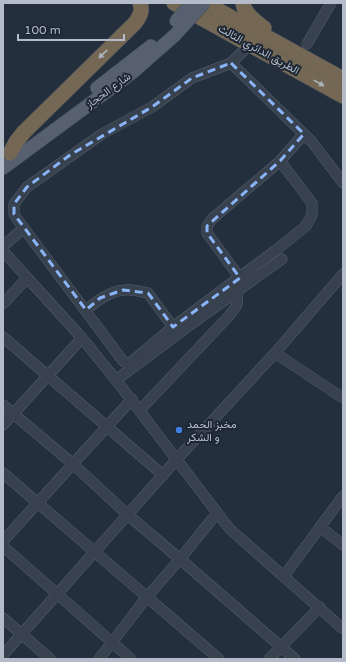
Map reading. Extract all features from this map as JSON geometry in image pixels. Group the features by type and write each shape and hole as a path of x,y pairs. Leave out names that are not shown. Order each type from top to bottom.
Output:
{"highway":[{"path":"5,158 24,132 135,23 142,10 140,3"},
{"name":"الطريق الدائري الثالث","path":"174,3 343,96"},
{"name":"الطريق الدائري الثالث","path":"205,3 343,79"},
{"path":"243,3 243,6 250,16 290,49"}],"main road":[{"name":"شارع الحجاز","path":"171,33 192,3"},
{"name":"شارع الحجاز","path":"5,158 133,72 171,33 205,3"}],"street":[{"path":"307,44 331,3"},
{"path":"250,44 232,63 192,78 152,107 102,134 27,187 14,204 13,209 16,219 86,310 123,362 129,364 173,327 240,278 306,226 312,215 312,203 280,161"},
{"path":"232,63 312,142 343,183"},
{"path":"240,278 207,233 207,226 212,219 280,161 304,134"},
{"path":"3,246 24,228"},
{"path":"3,250 82,338 132,399 217,513 232,530 343,629"},
{"path":"116,380 282,259"},
{"path":"3,654 177,459 275,353 343,274"},
{"path":"3,304 27,278"},
{"path":"86,310 100,298 123,290 148,293 173,327"},
{"path":"140,410 228,317 238,304 236,292"},
{"path":"3,337 163,475"},
{"path":"3,425 82,338"},
{"path":"275,353 343,398"},
{"path":"3,541 132,399"},
{"path":"3,405 73,464 128,515 295,659"},
{"path":"3,473 219,659"},
{"path":"284,576 343,496"},
{"path":"99,659 147,596 180,559 217,513"},
{"path":"320,527 343,545"},
{"path":"3,546 132,659"},
{"path":"269,659 320,607"},
{"path":"3,618 50,659"}],"highlighted area":[{"path":"231,63 304,134 280,161 207,226 207,233 240,278 173,327 148,293 123,290 100,298 86,310 14,214 14,204 27,187 70,155 152,107 192,78"}],"place":[{"name":"مخبز الحمد و الشكر","path":"179,430"}]}
